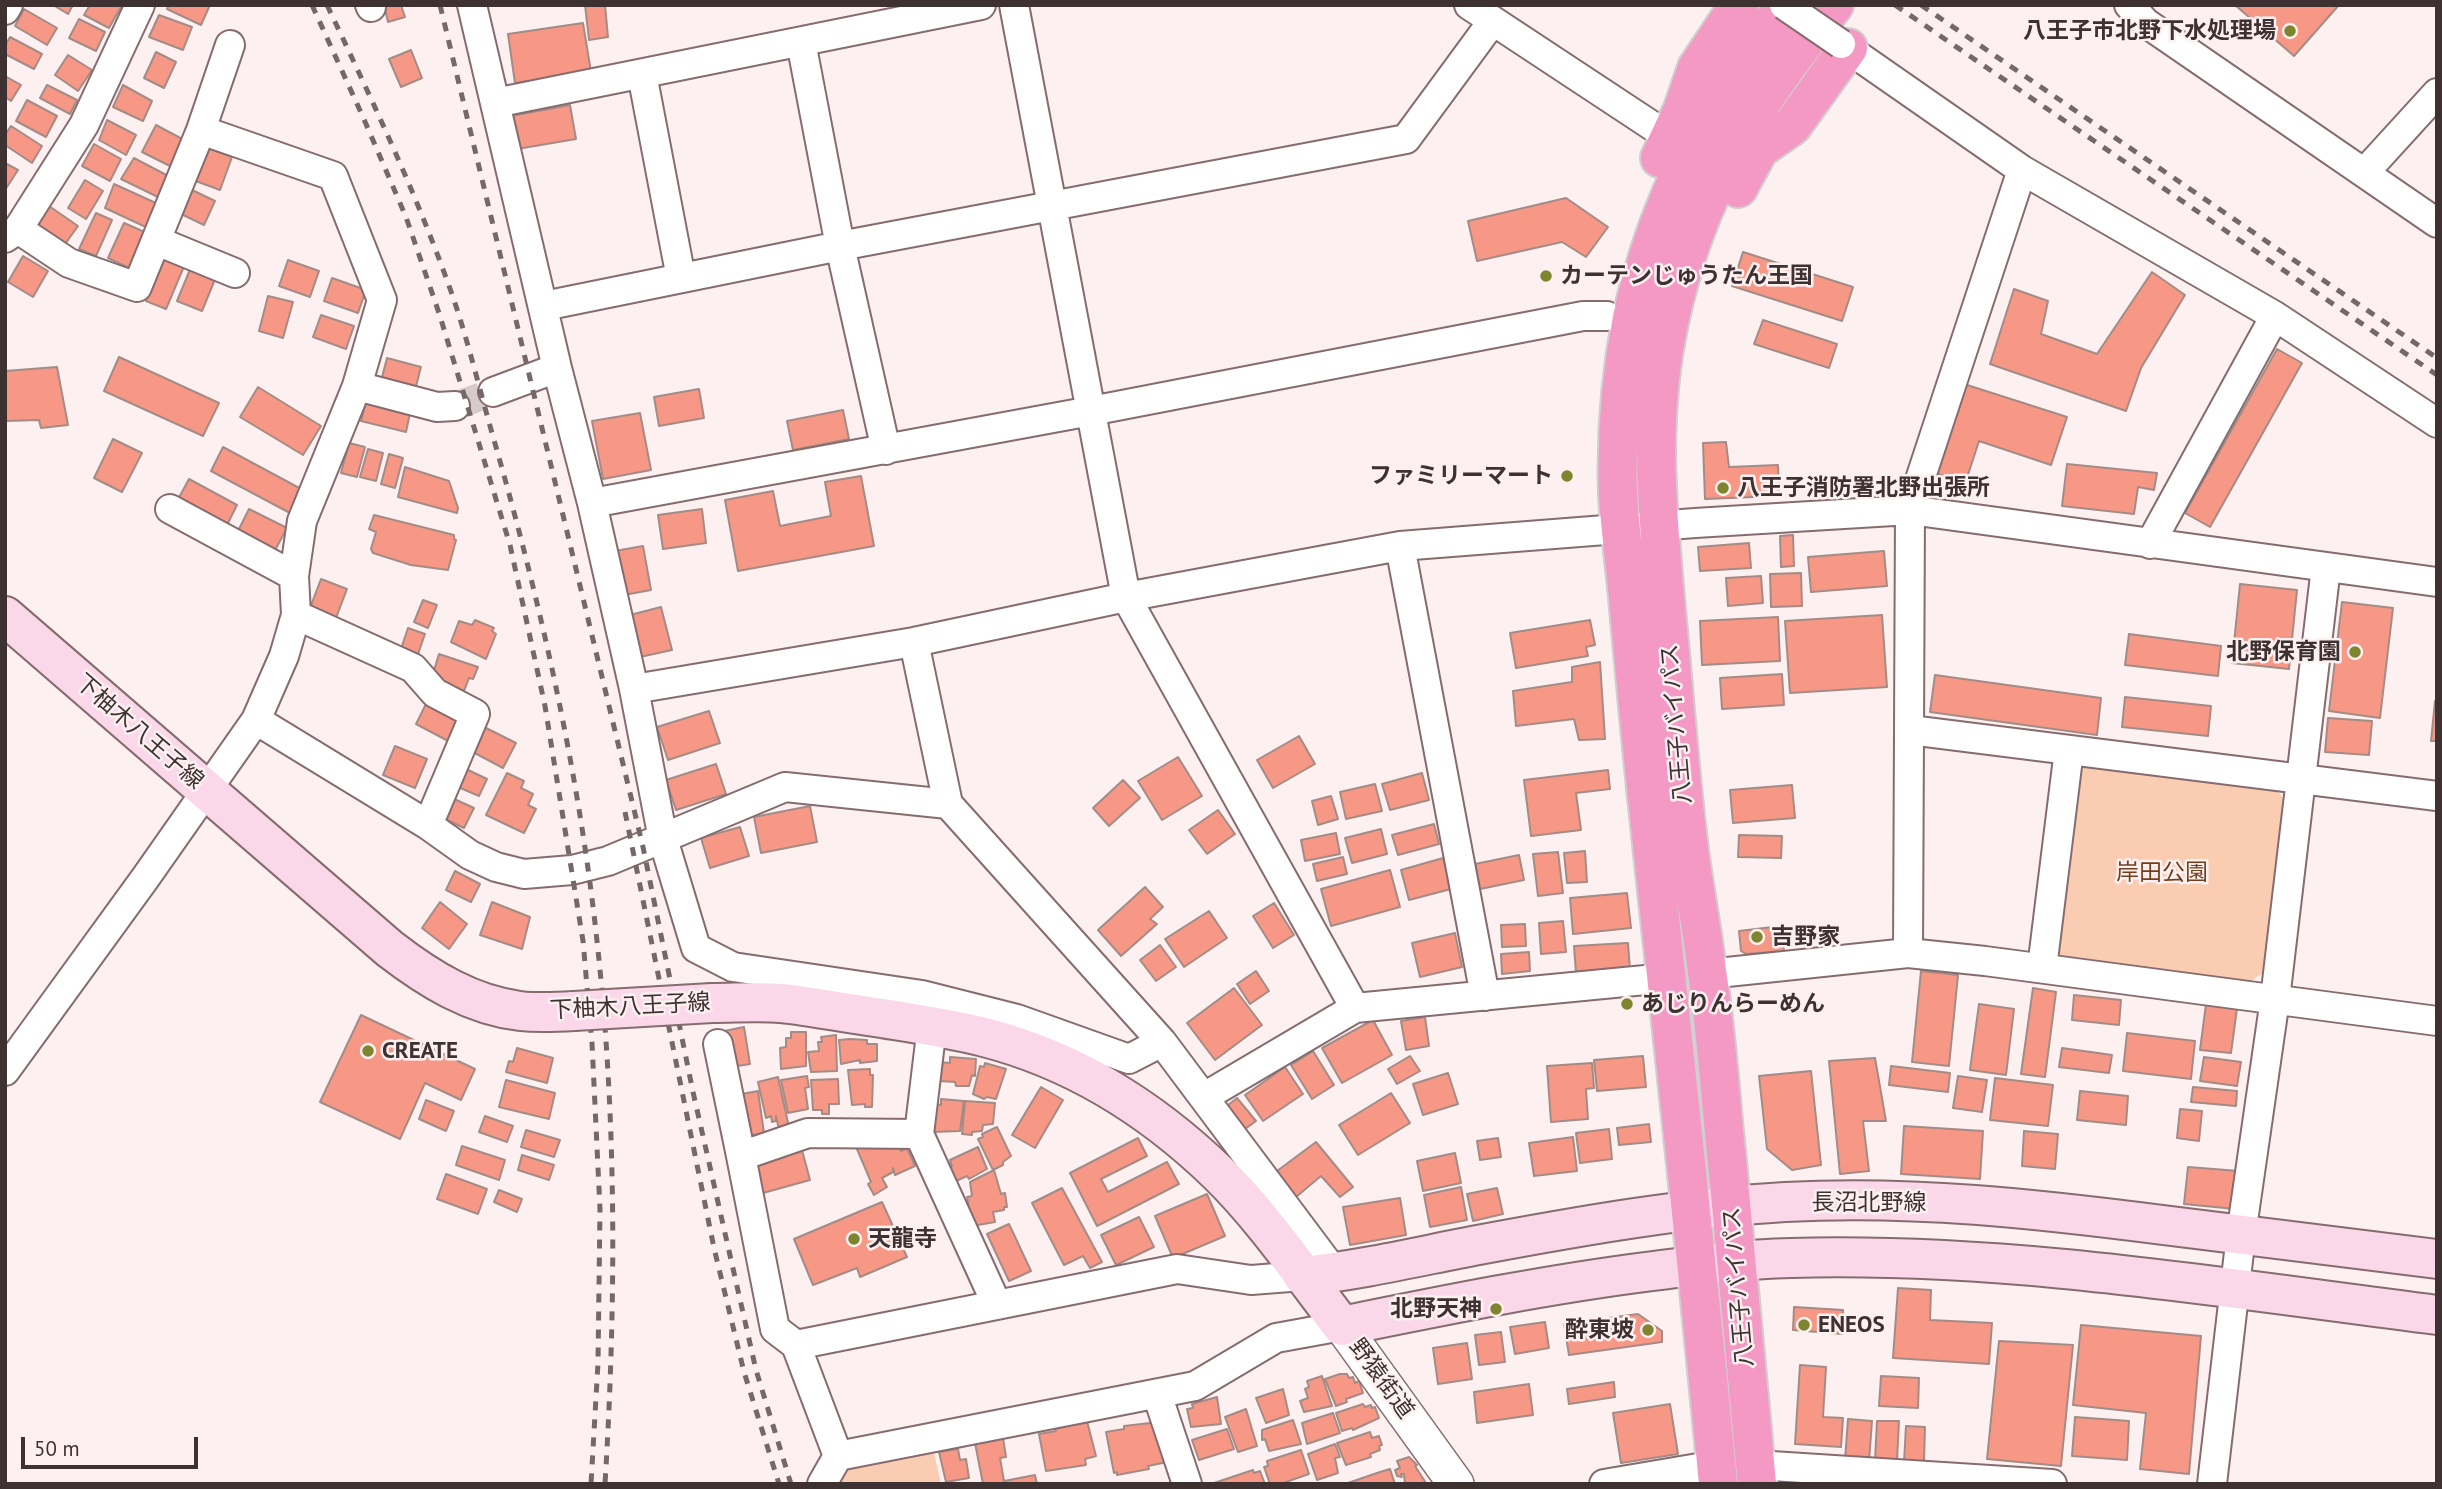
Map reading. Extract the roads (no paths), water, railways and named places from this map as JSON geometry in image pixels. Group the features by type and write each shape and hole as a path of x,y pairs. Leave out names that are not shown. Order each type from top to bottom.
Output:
{"highway":[{"path":"1620,529 1605,493 1603,467 1601,370 1607,316 1628,241 1653,172 1683,109 1697,68 1739,5"},
{"name":"八王子バイパス","path":"1717,1474 1620,529 1618,461 1623,377 1633,317 1652,246 1679,176 1700,132 1752,50 1785,5"},
{"name":"八王子バイパス","path":"1756,1475 1708,975 1688,843 1658,526 1655,453 1668,325 1688,254 1713,186 1744,128 1796,51 1834,5"},
{"path":"1658,526 1678,487 1677,444 1691,325 1709,261 1734,195 1759,149 1792,126 1844,46"}],"main road":[{"name":"下柚木八王子線","path":"5,616 390,950 439,984 492,1006 520,1011 575,1012 712,1003 779,1003 932,1026 986,1038 1055,1061 1129,1100 1168,1129 1220,1175 1319,1274"},
{"name":"長沼北野線","path":"1319,1274 1576,1226 1731,1206 1831,1202 1891,1202 2064,1212 2437,1259"},
{"path":"1831,1202 1817,1217 1818,1240 1824,1249 1837,1258"},
{"path":"1342,1326 1584,1280 1696,1266 1792,1258 1942,1260 2046,1267 2437,1315"},
{"name":"野猿街道","path":"1319,1274 1342,1326"}],"street":[{"path":"140,5 84,125 11,233 69,263 137,287 201,130 230,45"},
{"path":"472,5 557,368 592,503 634,689 663,839 696,948 733,967 922,995 1017,1019 1129,1059 1162,1042"},
{"path":"495,103 981,5"},
{"path":"1014,5 1126,597 1355,1008"},
{"path":"1469,5 1669,137"},
{"path":"1785,5 2022,170 2275,316 2437,423"},
{"path":"2129,5 2146,23 2437,223"},
{"path":"544,306 841,246 1406,139 1492,22"},
{"path":"802,42 841,246 886,450"},
{"path":"642,74 681,278"},
{"path":"2364,173 2437,93"},
{"path":"5,1071 256,720 284,656 296,615 294,576 302,521 357,386 382,300 333,176 201,130"},
{"path":"1908,953 1910,510 2022,170"},
{"path":"157,241 235,273"},
{"path":"592,503 886,450 1583,316 1607,316"},
{"path":"2150,544 2275,316"},
{"path":"493,392 557,368"},
{"path":"357,386 437,407 455,406"},
{"path":"170,509 294,576"},
{"path":"634,689 914,642 1126,597 1400,546 1910,510 2437,582"},
{"path":"1400,546 1485,996"},
{"path":"2212,1484 2241,1235 2275,999 2326,567"},
{"path":"296,615 413,668 435,693 475,714 428,825"},
{"path":"796,1345 1177,1269 1251,1280 1319,1274 1204,1097 1162,1042 948,804 914,642"},
{"path":"256,720 479,859 496,867 524,874 550,873 608,861 785,787 948,804"},
{"path":"1910,730 2437,796"},
{"path":"2042,968 2069,750"},
{"path":"1708,975 1908,953 2042,968 2437,1021"},
{"path":"1204,1097 1355,1008 1666,978"},
{"path":"932,1026 919,1135 998,1305"},
{"path":"718,1044 775,1329 796,1345 838,1456"},
{"path":"741,1156 808,1133 919,1135"},
{"path":"822,1484 838,1456 1195,1386 1276,1338 1342,1326"},
{"name":"野猿街道","path":"1342,1326 1456,1484"},
{"path":"1157,1394 1186,1484"},
{"path":"1604,1484 1717,1474"},
{"path":"1756,1475 2052,1484"}],"tunnel":[{"path":"455,406 493,392"}],"railway":[{"path":"312,5 406,217 439,313 510,545 545,706 583,941 592,1043 600,1209 598,1363 591,1484"},
{"path":"327,5 411,188 454,300 529,569 569,754 597,941 608,1077 613,1280 605,1484"},
{"path":"440,5 643,847 693,1092 756,1370 791,1484"},
{"path":"1895,5 2437,375"},
{"path":"1921,5 2437,358"},
{"path":"625,812 714,1248 744,1372 779,1484"}],"place":[{"name":"八王子市北野下水処理場","path":"2290,31"},
{"name":"カーテンじゅうたん王国","path":"1546,276"},
{"name":"ファミリーマート","path":"1567,476"},
{"name":"八王子消防署北野出張所","path":"1723,488"},
{"name":"北野保育園","path":"2355,652"},
{"name":"吉野家","path":"1757,937"},
{"name":"あじりんらーめん","path":"1627,1004"},
{"name":"CREATE","path":"368,1051"},
{"name":"天龍寺","path":"854,1239"},
{"name":"北野天神","path":"1496,1309"},
{"name":"ENEOS","path":"1804,1325"},
{"name":"酔東坡","path":"1648,1330"}],"park label":[{"name":"岸田公園","path":"2162,873"}]}
